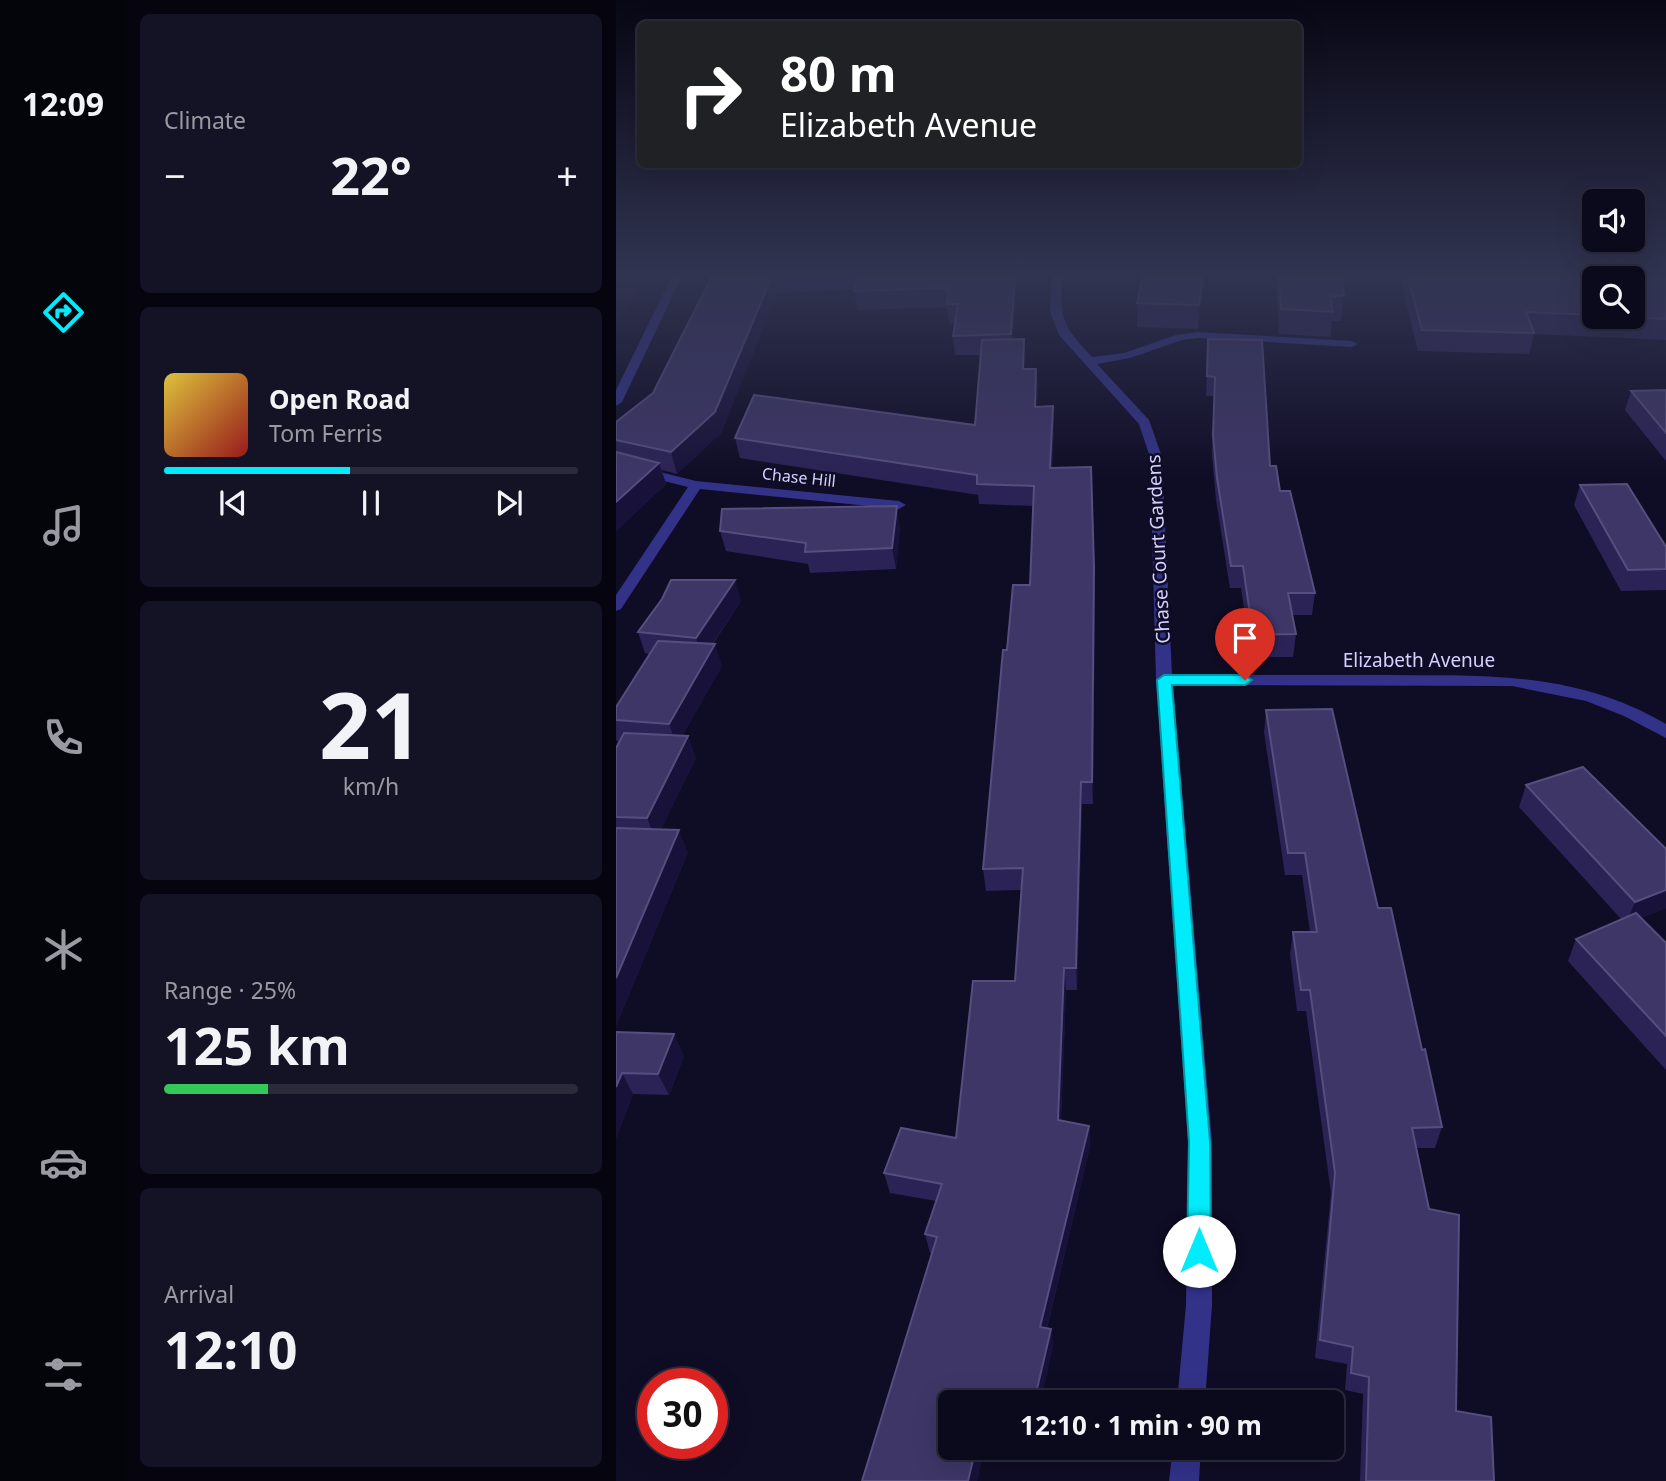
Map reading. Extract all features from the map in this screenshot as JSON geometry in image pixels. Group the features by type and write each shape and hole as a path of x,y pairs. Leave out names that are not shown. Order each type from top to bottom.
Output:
{"street":[{"path":"616,402 645,343"},
{"name":"Chase Court Gardens","path":"1073,343 1145,423 1156,457 1164,680 1200,1142 1199,1306 1192,1390"},
{"path":"1091,361 1126,356 1163,343"},
{"path":"1337,343 1352,344"},
{"name":"Chase Hill","path":"616,465 696,485 899,505"},
{"path":"616,607 696,485"},
{"name":"Elizabeth Avenue","path":"1164,680 1512,681 1558,687 1603,700 1665,730"},
{"path":"1184,1481 1186,1460"}],"building":[{"path":"678,343 744,343 715,412 671,452 616,440 616,422 653,393"},
{"path":"982,343 1024,343 1023,369 1036,369 1035,407 1053,406 1050,468 1091,467 1094,567 1092,782 1081,782 1076,968 1064,968 1058,1120 1089,1126 1040,1327 1051,1329 1037,1390 938,1390 938,1460 973,1460 968,1481 862,1481 937,1237 925,1234 942,1184 884,1173 901,1128 956,1138 973,981 1015,981 1023,868 983,869 1003,650 1007,650 1013,585 1030,585 1034,486 977,484 977,475 735,438 754,395 975,425"},
{"path":"1208,343 1262,343 1270,466 1276,466 1280,491 1290,491 1315,593 1288,593 1296,634 1253,635 1243,566 1231,566 1213,435 1215,377 1207,376"},
{"path":"1666,390 1666,433 1631,391"},
{"path":"616,452 659,463 616,502"},
{"path":"1627,484 1666,547 1666,569 1628,570 1580,485"},
{"path":"897,506 892,548 805,552 806,543 720,531 722,509"},
{"path":"671,580 735,580 696,638 638,632 662,599"},
{"path":"658,641 715,644 669,724 616,720 616,707"},
{"path":"1332,709 1378,908 1391,908 1442,1127 1412,1128 1429,1209 1459,1215 1456,1411 1491,1417 1494,1481 1366,1481 1369,1377 1351,1373 1353,1347 1320,1340 1335,1173 1310,990 1301,990 1293,932 1317,932 1305,853 1288,853 1266,710"},
{"path":"624,733 688,736 647,818 616,817 616,748"},
{"path":"1583,767 1666,849 1666,890 1635,902 1526,785"},
{"path":"616,828 679,830 616,978"},
{"path":"1636,913 1666,943 1666,1036 1576,939"},
{"path":"616,1032 674,1034 658,1074 622,1073 616,1087"}],"route":[{"path":"1199,1251 1200,1142 1164,680 1245,680"}]}
